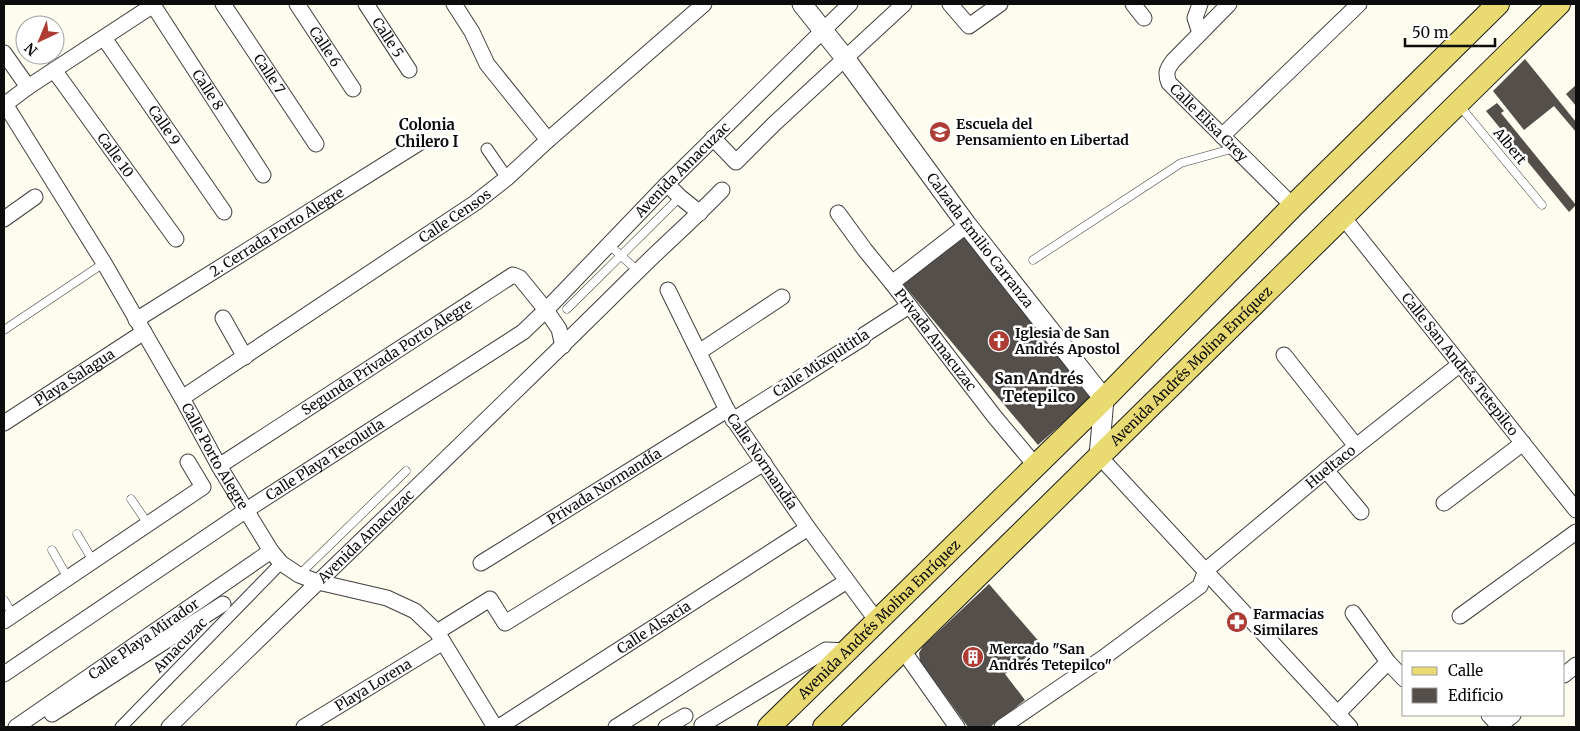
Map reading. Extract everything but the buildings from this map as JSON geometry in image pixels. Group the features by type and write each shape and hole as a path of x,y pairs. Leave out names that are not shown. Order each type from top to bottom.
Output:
{"main road":[{"name":"Avenida Andrés Molina Enríquez","path":"769,727 1104,398 1293,206 1498,4"},
{"name":"Avenida Andrés Molina Enríquez","path":"824,727 1560,4"}],"street":[{"path":"4,104 154,4"},
{"name":"Calle 8","path":"154,4 263,175"},
{"name":"Calle 7","path":"223,4 316,144"},
{"name":"Calle 6","path":"297,4 353,89"},
{"name":"Calle 5","path":"366,4 409,70"},
{"path":"454,4 472,32 487,64 548,140"},
{"name":"Calle Censos","path":"182,398 475,203 704,4"},
{"name":"Calzada Emilio Carranza","path":"802,4 845,58 967,225 1104,398"},
{"name":"Avenida Amacuzac","path":"546,310 667,184 850,4"},
{"path":"713,138 736,162 774,124 904,4"},
{"path":"950,4 969,26 1000,4"},
{"path":"1133,4 1144,18"},
{"path":"1200,4 1195,18 1200,33 1229,4"},
{"path":"1222,136 1359,4"},
{"name":"Calle Elisa Grey","path":"1200,33 1167,68 1166,76 1170,83 1293,206"},
{"name":"Calle 9","path":"104,38 224,212"},
{"path":"4,53 28,87"},
{"name":"Calle 10","path":"54,70 176,239"},
{"name":"Calle Porto Alegre","path":"4,104 104,263 219,466 271,551 281,563 299,575 318,582 387,598 415,611 440,637 497,727"},
{"name":"2. Cerrada Porto Alegre","path":"140,326 418,143"},
{"path":"486,150 506,178"},
{"path":"667,184 700,213"},
{"name":"Avenida Amacuzac","path":"169,727 722,190"},
{"path":"4,218 35,197"},
{"name":"Privada Amacuzac","path":"838,213 994,416 1035,465"},
{"name":"Calle San Andrés Tetepilco","path":"1343,217 1576,510"},
{"path":"892,283 967,225"},
{"name":"Segunda Privada Porto Alegre","path":"219,466 513,275 520,278 546,310"},
{"name":"Calle Normandía","path":"668,290 730,415 808,528 877,621"},
{"path":"699,352 782,296"},
{"name":"Calle Mixquititla","path":"730,415 863,338 864,335 909,306"},
{"path":"546,310 559,329 563,346"},
{"name":"Calle Playa Tecolutla","path":"4,674 246,511 523,332 546,310"},
{"path":"223,318 245,357"},
{"name":"Playa Salagua","path":"4,423 140,326"},
{"path":"1284,355 1356,446"},
{"name":"Hueltaco","path":"1002,727 1103,658 1200,586 1206,570 1326,470 1459,365"},
{"path":"1104,398 1099,456 1350,727"},
{"name":"Privada Normandía","path":"481,563 730,415"},
{"path":"1444,503 1523,443"},
{"path":"8,618 203,487 188,462"},
{"name":"Playa Lorena","path":"304,727 440,637 490,599 505,623 764,464"},
{"path":"1326,470 1361,512"},
{"name":"Calle Alsacia","path":"497,727 808,528"},
{"path":"1460,616 1576,532"},
{"name":"Calle Playa Mirador","path":"16,727 271,551"},
{"name":"Amacuzac","path":"121,727 281,563"},
{"path":"616,727 847,581"},
{"path":"32,727 223,604"},
{"path":"1353,613 1388,662 1402,677"},
{"path":"902,649 957,727"},
{"path":"702,725 826,650 847,651"},
{"path":"1337,714 1388,662"},
{"path":"1565,674 1576,666"},
{"path":"666,727 685,716"},
{"path":"1496,723 1511,716"}],"lane":[{"name":"Albert","path":"1458,103 1542,205"},
{"path":"1033,260 1181,163 1235,148"},
{"path":"567,309 680,197"},
{"path":"608,244 638,272"},
{"path":"4,330 104,263"},
{"path":"299,575 406,471"},
{"path":"131,499 148,524"},
{"path":"78,534 93,561"},
{"path":"52,550 68,578"},
{"path":"4,600 8,618"}],"place":[{"name":"Escuela del Pensamiento en Libertad","path":"940,132"},
{"name":"Iglesia de San Andrés Apostol","path":"999,341"},
{"name":"Farmacias Similares","path":"1237,622"},
{"name":"Mercado \"San Andrés Tetepilco\"","path":"973,657"}],"district":[{"name":"Colonia Chilero I","path":"427,132"},
{"name":"San Andrés Tetepilco","path":"1039,387"}]}
